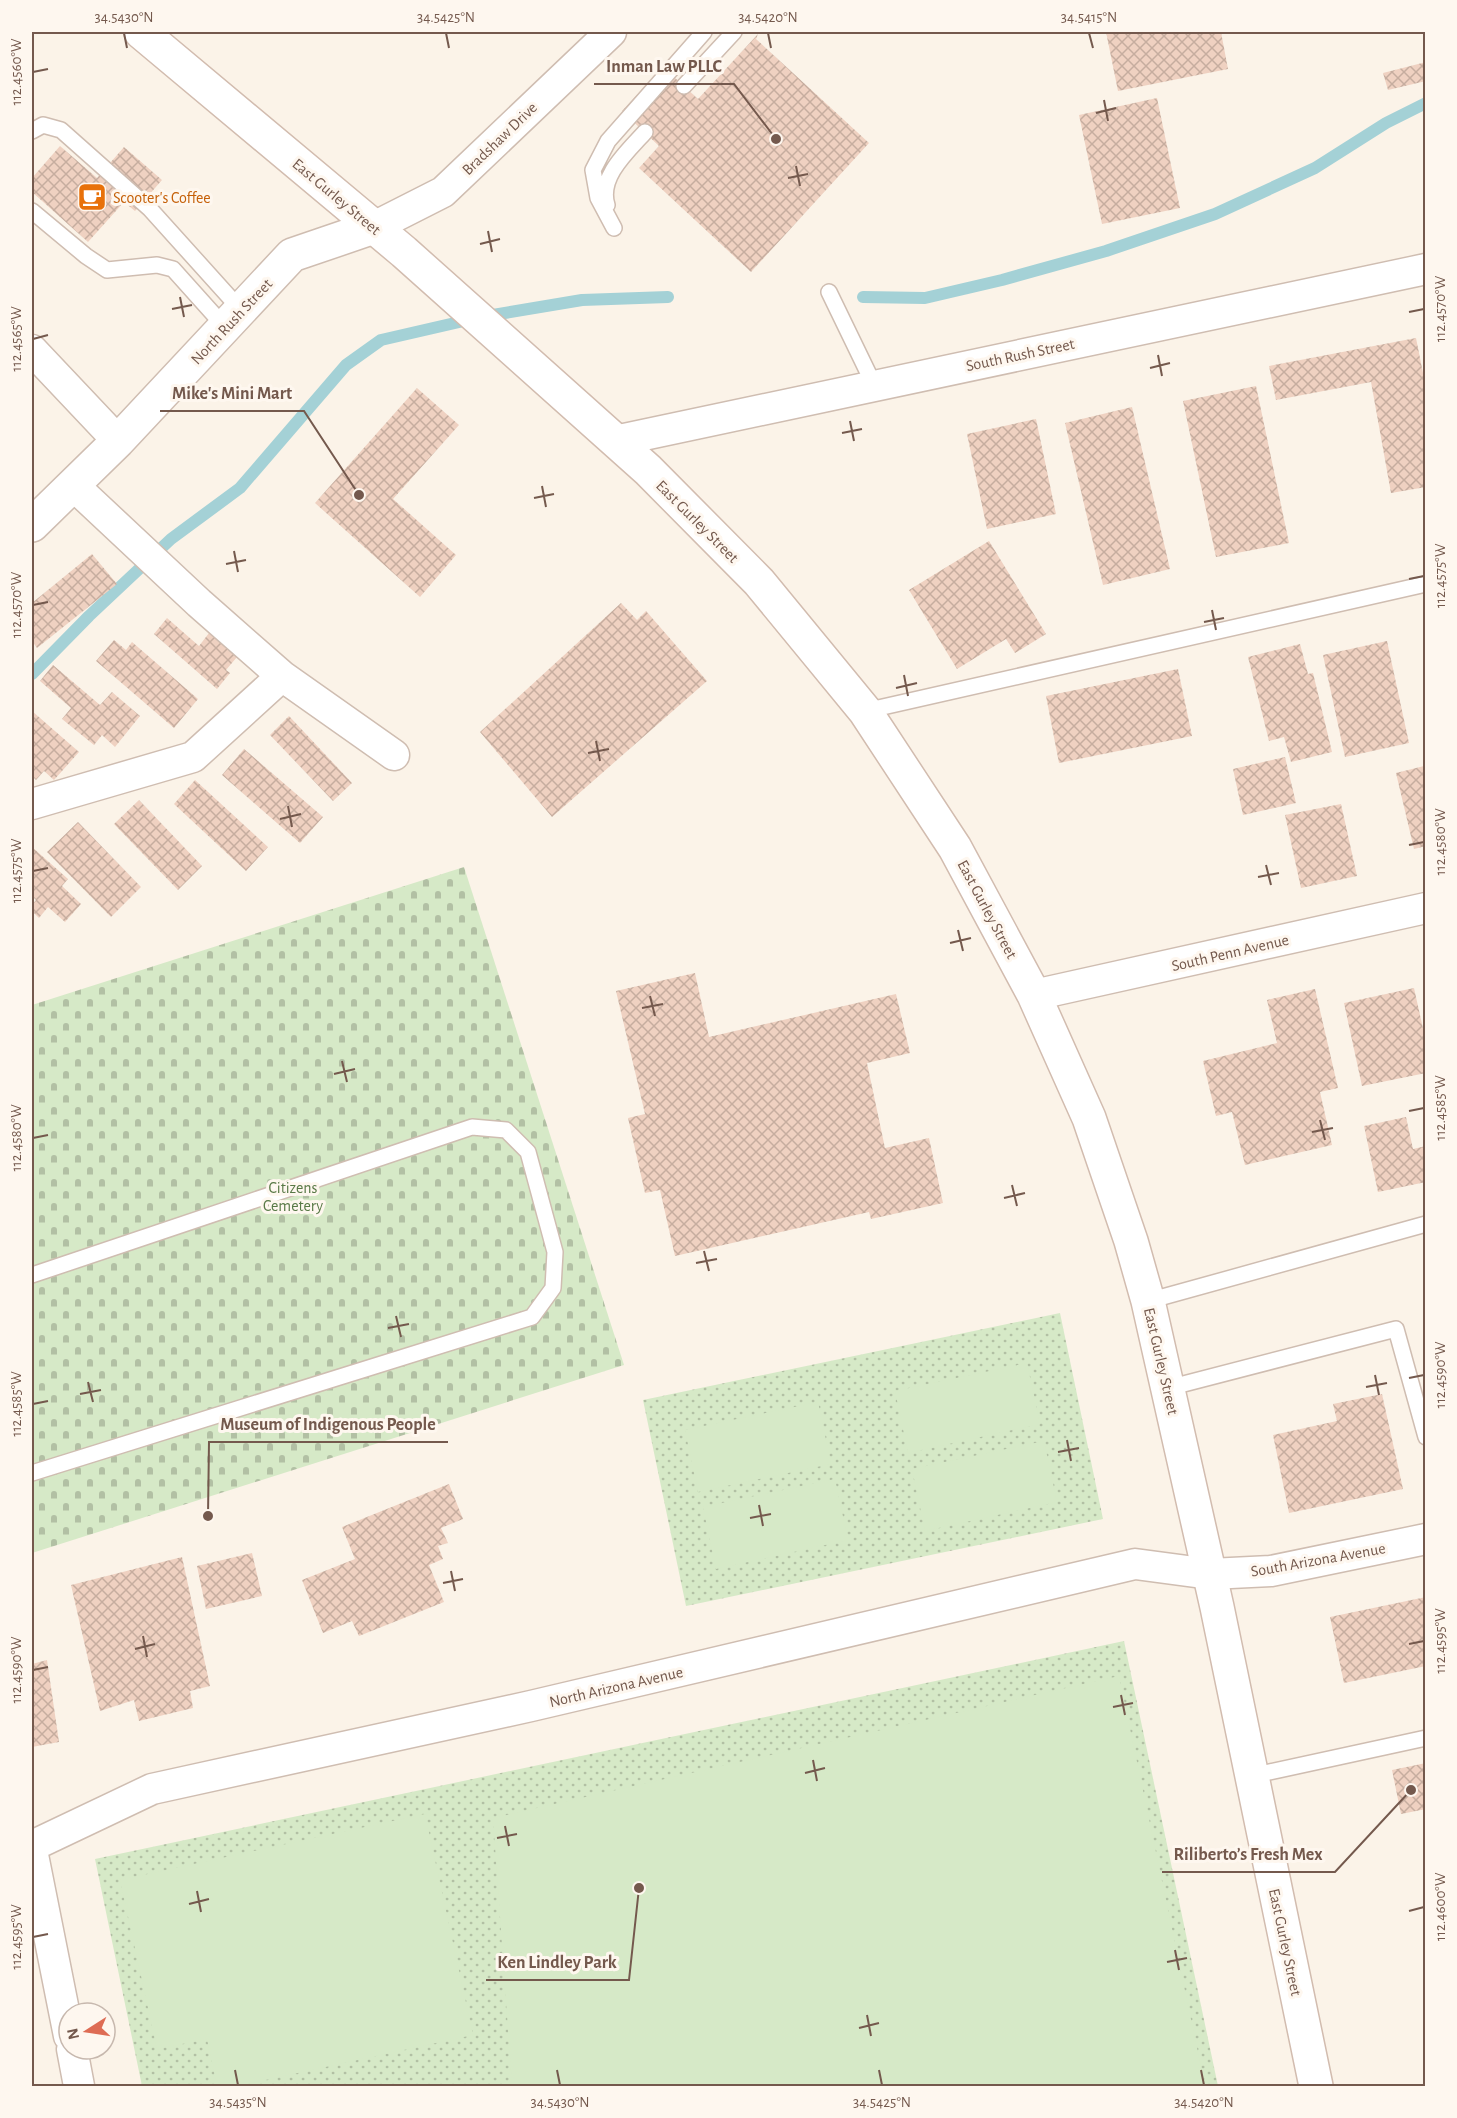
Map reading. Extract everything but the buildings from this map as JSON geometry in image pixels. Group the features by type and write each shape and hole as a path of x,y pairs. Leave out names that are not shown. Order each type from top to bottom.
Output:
{"main road":[{"name":"East Gurley Street","path":"141,32 374,227 648,470 759,582 864,711 955,848 1034,995 1089,1118 1131,1241 1148,1301 1210,1574 1316,2086"},
{"name":"North Rush Street","path":"32,525 118,441 292,255 374,227"}],"street":[{"name":"Bradshaw Drive","path":"374,227 443,192 611,32"},
{"name":"South Rush Street","path":"615,441 1425,268"},
{"path":"32,350 118,441"},
{"path":"73,485 190,595 282,676 394,755"},
{"path":"32,804 193,757 282,676"},
{"name":"South Penn Avenue","path":"1034,995 1425,908"},
{"name":"South Arizona Avenue","path":"1210,1574 1271,1571 1425,1539"},
{"name":"North Arizona Avenue","path":"32,1848 152,1789 531,1706 1135,1564 1210,1574"},
{"path":"32,1848 62,2001"},
{"path":"74,2061 79,2086"}],"lane":[{"path":"645,132 614,166 604,195 614,228 598,198 593,170 608,141 704,32"},
{"path":"684,86 734,32"},
{"path":"32,131 43,126 61,130 150,209 233,318"},
{"path":"32,211 86,256 107,270 157,265 173,269 233,318"},
{"path":"829,292 874,384"},
{"path":"864,711 1425,584"},
{"path":"32,1275 472,1127 506,1130 528,1152 555,1252 553,1288 532,1317 32,1473"},
{"path":"1148,1301 1425,1224"},
{"path":"1168,1388 1396,1329 1425,1437"},
{"path":"1251,1776 1425,1738"}],"green space":[{"name":"Citizens Cemetery","path":"464,867 624,1365 32,1553 32,1005"},
{"path":"1060,1313 1103,1519 686,1606 643,1400"},
{"path":"1027,1363 1040,1424 908,1453 895,1391"},
{"path":"818,1402 831,1464 698,1492 685,1430"},
{"path":"1044,1441 1057,1502 925,1531 912,1469"},
{"path":"835,1479 848,1540 716,1569 703,1507"},
{"path":"1124,1641 1218,2086 142,2086 95,1859"},
{"path":"1119,1676 1205,2086 512,2086 493,1818"},
{"path":"425,1814 473,2035 238,2086 217,2086 207,2039 157,2049 120,1880"}],"waterway":[{"path":"863,297 925,298 1002,280 1106,251 1215,214 1315,168 1386,123 1426,103"},
{"path":"32,674 89,616 171,539 240,488 346,365 381,340 481,317 582,300 668,297"}],"place":[{"name":"Inman Law PLLC","path":"776,139"},
{"name":"Scooter's Coffee","path":"92,197"},
{"name":"Mike's Mini Mart","path":"359,495"},
{"name":"Museum of Indigenous People","path":"208,1516"},
{"name":"Riliberto’s Fresh Mex","path":"1411,1790"},
{"name":"Ken Lindley Park","path":"639,1888"}]}
